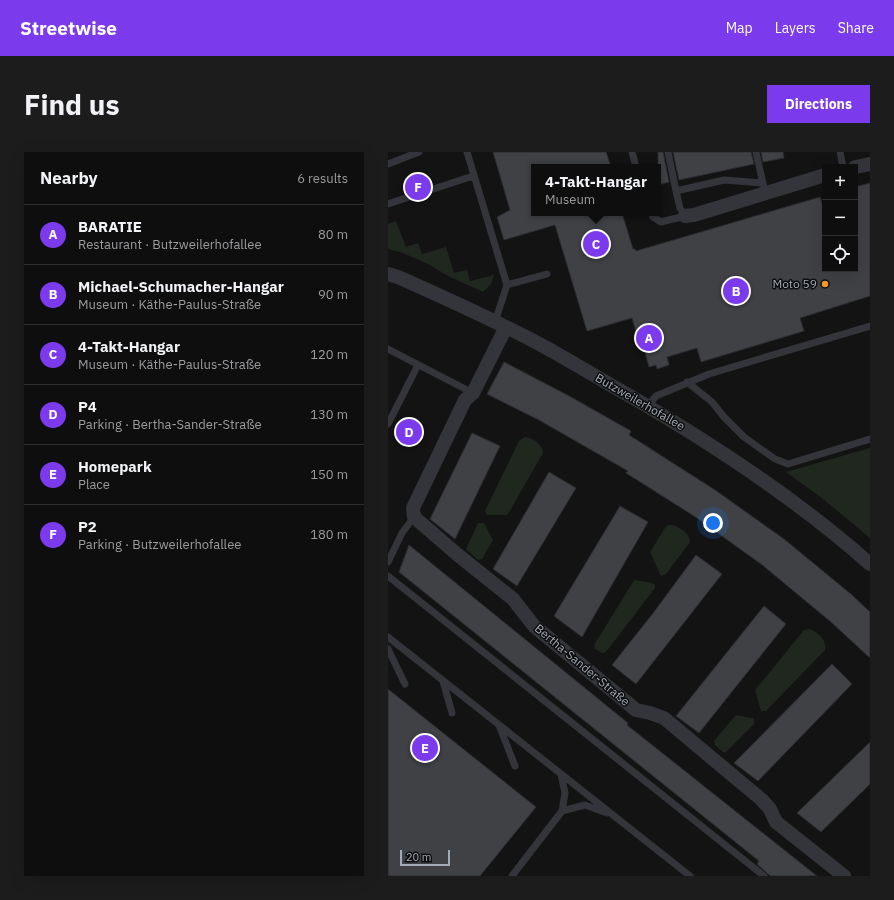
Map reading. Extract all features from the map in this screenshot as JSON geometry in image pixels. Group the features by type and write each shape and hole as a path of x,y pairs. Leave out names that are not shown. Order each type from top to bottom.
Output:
{"street":[{"path":"858,166 870,164"},
{"path":"685,216 694,215 764,188 822,176"},
{"name":"Butzweilerhofallee","path":"388,274 398,277 531,339 695,434 774,488 839,537 870,564"},
{"path":"414,517 413,508 465,400 473,393 501,324"},
{"name":"Bertha-Sander-Straße","path":"414,517 512,599 534,626 636,710 664,718 669,722 762,800 770,809 776,822 844,876"}],"lane":[{"path":"388,164 419,152"},
{"path":"466,152 507,285 501,324"},
{"path":"632,152 635,164"},
{"path":"652,216 661,222 685,216 680,208 668,152"},
{"path":"676,191 724,180 764,188 756,152"},
{"path":"840,152 842,164"},
{"path":"388,204 473,176"},
{"path":"507,285 547,274"},
{"path":"648,406 656,396 709,374 870,326"},
{"path":"388,349 473,393"},
{"path":"388,424 418,365"},
{"path":"687,382 712,402 724,417 744,436 775,459 788,464 870,439"},
{"path":"388,562 402,533 414,517"},
{"path":"388,576 764,876"},
{"path":"388,637 690,876"},
{"path":"388,648 405,684"},
{"path":"443,681 452,713"},
{"path":"499,725 515,766"},
{"path":"512,876 562,811 565,793 561,774"},
{"path":"562,811 585,806 613,816"}],"shaded area":[{"path":"396,221 406,247 418,243 422,254 446,247 454,273 467,270 470,281 494,275 491,284 483,292 448,276 428,264 403,253 388,249 388,224"},
{"path":"525,437 537,442 543,450 543,453 508,514 487,515 485,511 519,441"},
{"path":"870,448 870,538 823,499 786,472"},
{"path":"478,523 484,523 493,540 482,559 478,560 466,549"},
{"path":"668,525 675,526 685,532 688,535 690,542 666,574 661,576 650,552"},
{"path":"635,580 652,583 655,585 655,588 606,652 602,653 595,649 594,645"},
{"path":"810,629 822,637 825,643 825,650 766,711 761,711 755,690 804,630"},
{"path":"736,715 754,719 754,724 726,752 723,752 715,745 714,741"}],"building":[{"path":"493,152 606,152 610,164 531,164 531,216 623,216 633,249 636,251 820,197 822,203 822,272 858,272 858,186 870,183 870,296 800,318 804,331 701,362 697,348 667,357 669,365 657,369 656,365 649,367 643,345 640,346 632,318 587,331 555,225 504,240 497,217 510,210"},
{"path":"658,152 663,152 669,182 661,184 661,164 658,164"},
{"path":"673,152 751,152 754,164 679,180"},
{"path":"761,152 783,152 784,158 763,162"},
{"path":"504,362 571,397 631,431 629,435 715,490 784,539 852,595 870,612 870,658 831,622 761,564 694,516 626,473 628,471 539,420 487,394"},
{"path":"472,433 500,446 455,539 430,519"},
{"path":"549,472 576,488 517,586 493,569"},
{"path":"620,506 648,522 582,637 554,616"},
{"path":"409,545 628,723 627,725 817,876 771,876 768,874 757,864 759,861 399,572"},
{"path":"696,555 722,574 636,684 612,665 654,612"},
{"path":"764,606 786,624 699,733 676,716"},
{"path":"832,664 852,684 758,781 734,763"},
{"path":"388,689 536,807 480,876 388,876"},
{"path":"870,742 870,784 821,832 797,813"}],"place":[{"name":"P2","path":"418,187"},
{"name":"4-Takt-Hangar","path":"596,244"},
{"name":"Moto 59","path":"825,284"},
{"name":"Michael-Schumacher-Hangar","path":"736,291"},
{"name":"BARATIE","path":"649,338"},
{"name":"P4","path":"409,432"},
{"name":"Homepark","path":"425,748"}]}
